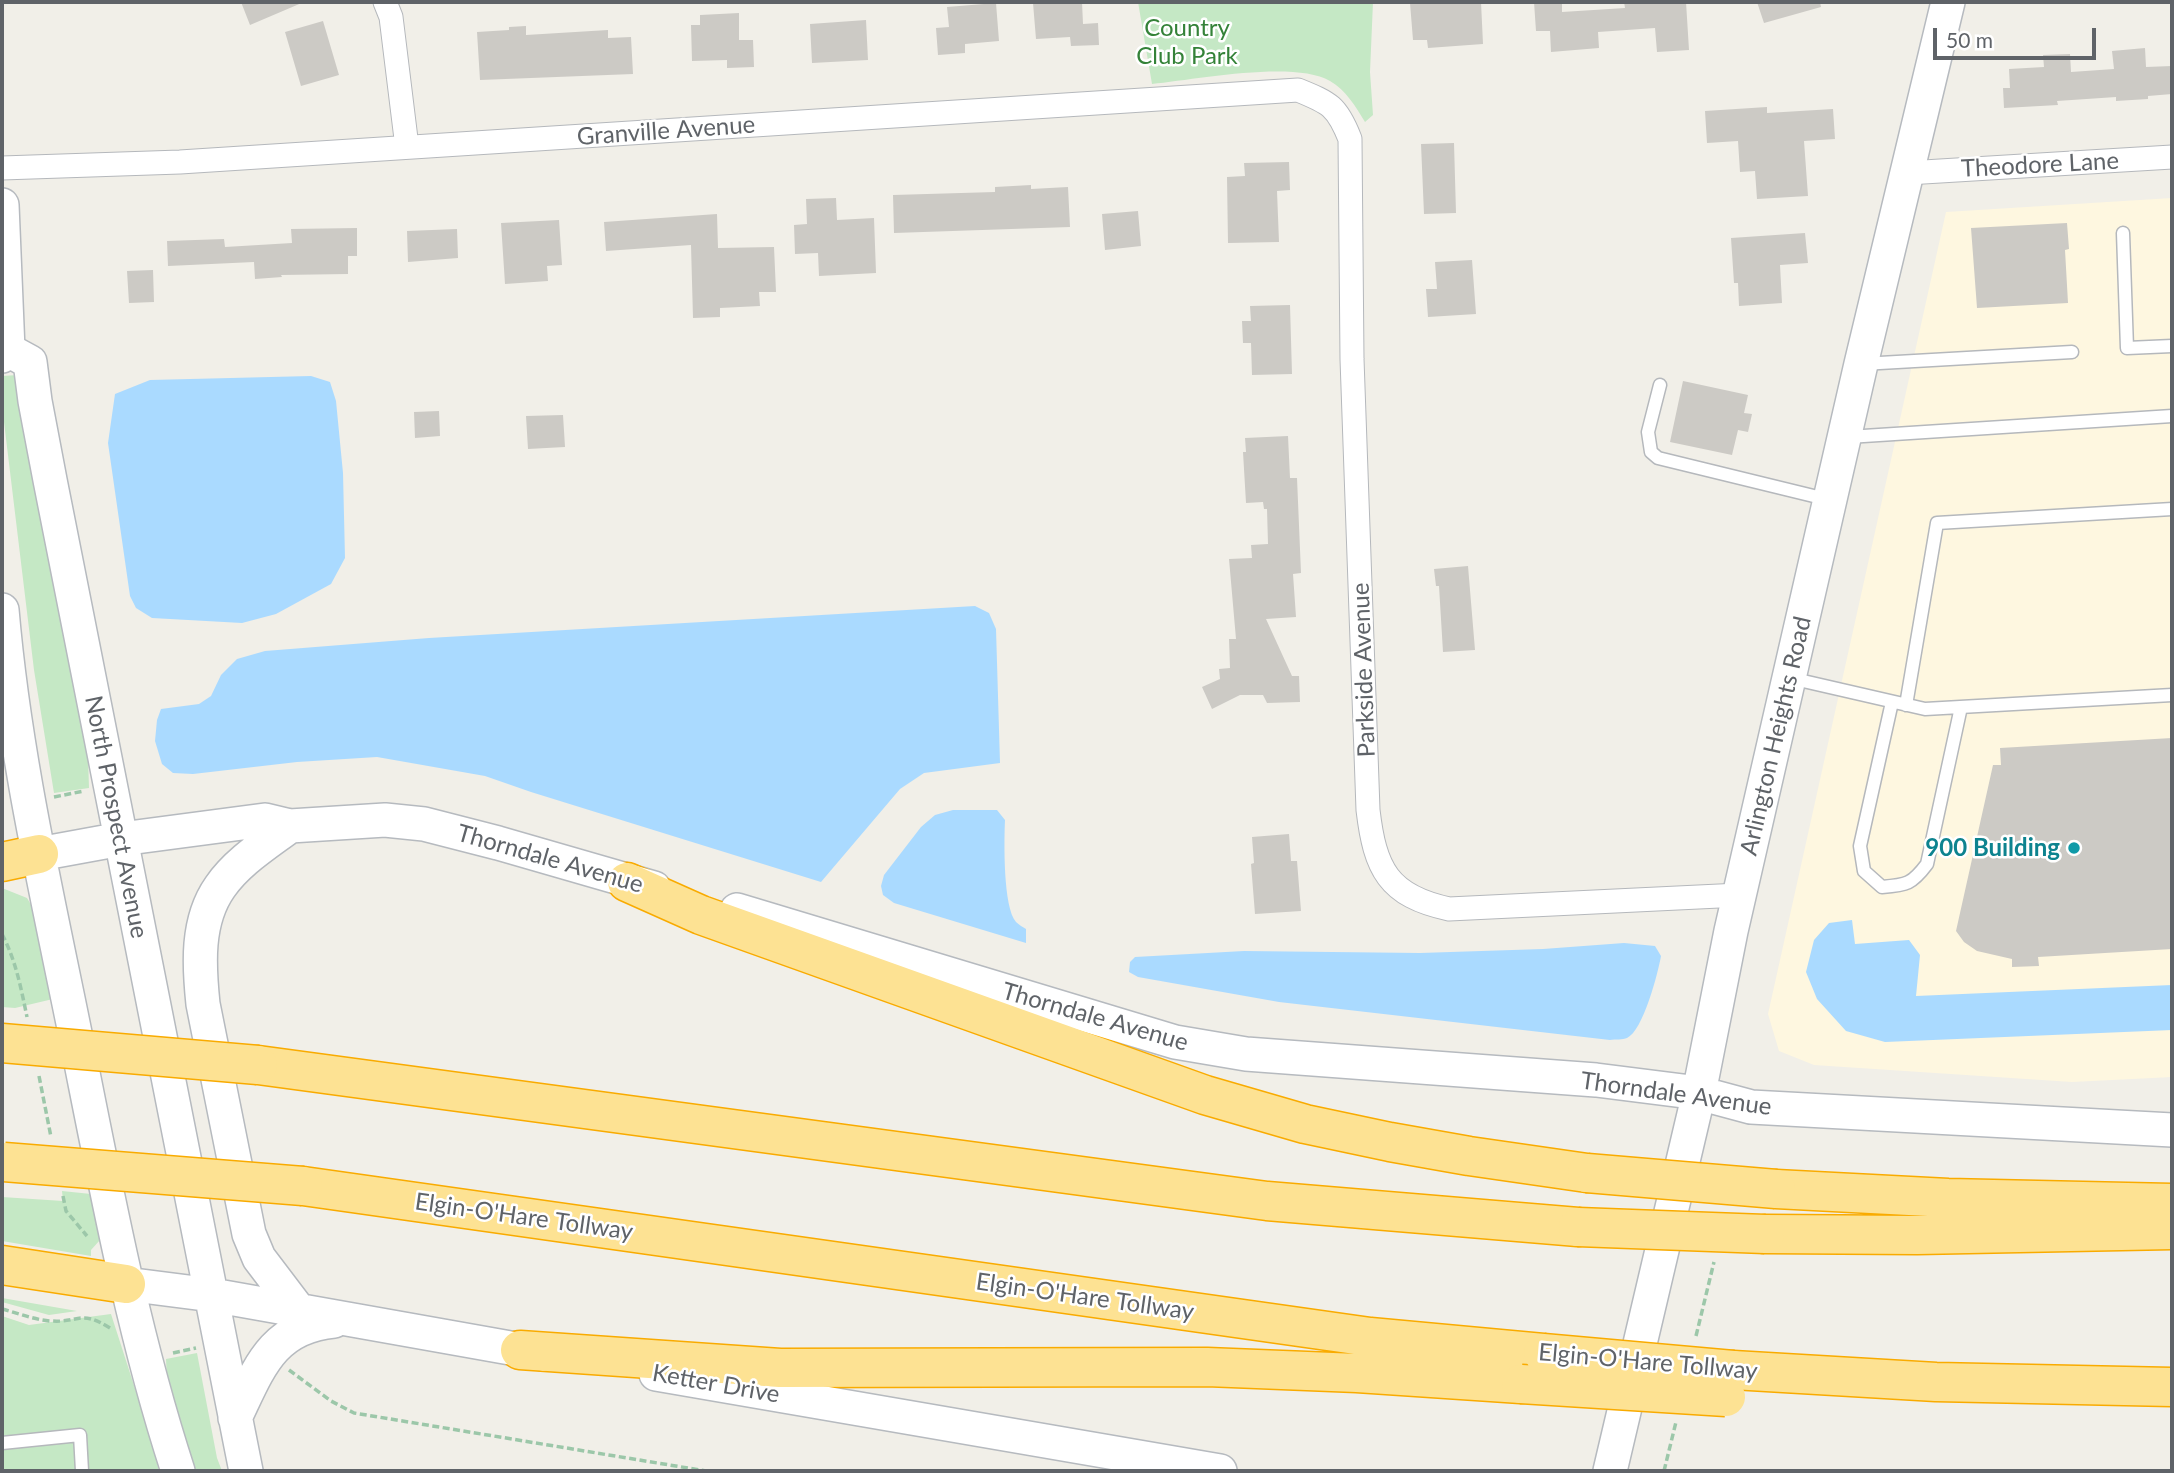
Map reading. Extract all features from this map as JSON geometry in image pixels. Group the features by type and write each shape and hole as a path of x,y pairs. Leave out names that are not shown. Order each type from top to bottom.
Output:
{"highway":[{"path":"2,862 39,854"},
{"path":"627,882 701,915 1205,1095 1305,1124 1390,1142 1587,1173 1776,1189 1948,1198 2172,1203"},
{"path":"16,1036 258,1065 1267,1200 1578,1227 1765,1234 1917,1235 2172,1230"},
{"name":"Elgin-O'Hare Tollway","path":"3,1162 303,1186 1370,1337 1543,1353 1730,1384 1936,1382 2172,1387"},
{"path":"2,1265 126,1284"},
{"path":"520,1350 780,1368 1207,1367 1357,1373 1521,1384 1730,1384"}],"street":[{"path":"385,2 391,17 407,147"},
{"name":"Arlington Heights Road","path":"1610,1471 1699,1093 1740,895 1861,364 1948,2"},
{"name":"Granville Avenue","path":"2,168 180,162 1298,89 1328,102"},
{"name":"Parkside Avenue","path":"1328,102 1342,118 1350,139 1352,359 1368,810 1372,843 1387,877 1406,895 1429,905 1449,909 1740,895"},
{"name":"Theodore Lane","path":"1907,173 2172,157"},
{"name":"North Prospect Avenue","path":"2,205 5,353 30,362 37,415 246,1471"},
{"path":"2,610 13,713 126,1284 178,1471"},
{"name":"Thorndale Avenue","path":"39,854 121,839 265,820 290,826 385,820 424,824 627,882 707,900 1175,1042 1245,1054 1596,1080 1699,1093 1751,1107 2172,1130"},
{"path":"290,826 246,859 219,887 207,913 201,939 199,967 202,1004 249,1234 259,1258 300,1312"},
{"name":"Ketter Drive","path":"126,1284 212,1295 1220,1471"},
{"path":"235,1418 268,1354 297,1330 313,1323 347,1320"}],"lane":[{"path":"2123,233 2127,348 2172,346"},
{"path":"1861,364 2072,352"},
{"path":"1660,385 1648,432 1651,452 1658,458 1830,500"},
{"path":"1845,437 2172,416"},
{"path":"1906,705 1937,523 2172,509"},
{"path":"1789,678 1925,709 2172,695"},
{"path":"1892,702 1860,846 1864,871 1882,887 1906,885 1916,878 1927,864 1961,707"},
{"path":"2,1443 80,1435 82,1471"}],"path":[{"path":"54,797 90,790"},
{"path":"2,934 22,984 16,1036"},
{"path":"38,1070 51,1138"},
{"path":"62,1191 66,1211 89,1238 90,1244"},
{"path":"1693,1349 1716,1254"},
{"path":"2,1309 39,1320 91,1318 110,1328 114,1334"},
{"path":"91,1318 92,1311"},
{"path":"166,1354 196,1348"},
{"path":"287,1368 331,1401 354,1413 706,1471"},
{"path":"1664,1471 1677,1417"}],"shaded area":[{"path":"2172,198 2172,1077 2072,1082 1814,1065 1779,1051 1768,1014 1946,212"}],"green space":[{"name":"Country Club Park","path":"1138,2 1373,2 1370,72 1373,115 1365,122 1350,99 1330,81 1293,72 1243,73 1152,84"},
{"path":"18,375 88,757 89,788 54,793 34,670 4,422 2,376"},
{"path":"2,888 27,898 33,908 53,999 15,1008 2,1007"},
{"path":"62,1191 91,1194 100,1240 91,1250 91,1256 2,1241 2,1197 63,1201"},
{"path":"2,1298 77,1311 49,1315 2,1302"},
{"path":"111,1314 159,1471 2,1471 2,1316 29,1325"},
{"path":"197,1353 217,1458 222,1471 193,1471 167,1382 166,1359"}],"water":[{"path":"311,376 330,382 336,401 343,473 345,558 331,584 276,614 242,623 152,618 136,608 130,596 108,443 115,394 150,380"},
{"path":"975,606 989,613 996,629 1000,763 924,773 900,789 821,882 485,776 377,757 297,762 193,774 173,773 162,764 155,741 161,709 199,704 211,696 221,675 237,659 265,651 429,638"},
{"path":"953,810 997,810 1005,820 1005,873 1009,903 1016,922 1026,929 1026,943 894,903 883,895 881,886 884,875 921,827 935,815"},
{"path":"1852,920 1855,944 1909,940 1920,955 1916,996 2172,985 2172,1030 1885,1042 1846,1031 1817,999 1806,972 1814,940 1829,923"},
{"path":"1624,943 1655,946 1661,956 1649,1001 1639,1025 1627,1038 1610,1040 1279,1002 1138,977 1129,972 1130,962 1135,957 1244,951 1420,953"}],"building":[{"path":"241,2 304,2 250,25"},
{"path":"1082,2 1083,24 1098,23 1099,45 1071,46 1070,37 1036,39 1033,3"},
{"path":"1481,2 1483,44 1428,48 1427,40 1413,40 1410,3"},
{"path":"1534,2 1562,2 1562,12 1625,8 1624,2 1686,2 1689,50 1657,52 1655,28 1598,32 1599,48 1551,52 1550,31 1536,31"},
{"path":"1757,2 1820,2 1821,7 1764,23"},
{"path":"996,3 999,41 965,44 965,53 938,55 936,28 949,27 947,7"},
{"path":"739,13 739,40 753,40 754,67 727,68 727,60 692,61 691,25 700,25 700,15"},
{"path":"866,20 868,60 812,63 810,24"},
{"path":"323,21 339,75 301,86 285,32"},
{"path":"526,26 526,35 608,30 608,38 631,37 633,74 480,80 477,32"},
{"path":"2145,48 2146,67 2172,66 2172,94 2148,96 2148,99 2116,101 2116,97 2057,101 2058,105 2004,108 2003,88 2010,88 2009,69 2044,67 2043,55 2070,54 2071,72 2114,69 2112,51"},
{"path":"1767,107 1767,113 1833,109 1835,139 1804,141 1808,196 1757,199 1755,171 1740,172 1738,141 1707,143 1705,111"},
{"path":"1454,143 1456,213 1424,214 1421,144"},
{"path":"1289,162 1290,190 1277,191 1279,242 1228,243 1227,177 1245,176 1244,163"},
{"path":"1031,185 1031,189 1068,187 1070,227 894,233 893,195 995,192 995,187"},
{"path":"836,198 837,220 874,218 876,273 819,276 818,253 795,254 794,225 807,224 806,199"},
{"path":"1138,211 1141,246 1105,250 1102,214"},
{"path":"717,214 718,248 774,247 776,292 759,292 760,306 720,308 720,317 693,318 691,245 606,251 604,222"},
{"path":"559,220 562,265 547,266 548,281 505,284 501,223"},
{"path":"2067,223 2069,249 2065,250 2068,303 1977,308 1971,228"},
{"path":"357,228 357,256 348,256 348,274 281,275 282,277 255,279 254,262 168,266 167,241 224,239 225,247 292,243 291,229"},
{"path":"457,229 458,258 408,262 407,231"},
{"path":"1805,233 1808,263 1780,265 1782,303 1739,306 1738,283 1734,283 1731,238"},
{"path":"1472,260 1476,314 1428,317 1426,289 1437,289 1435,262"},
{"path":"153,270 154,302 129,303 127,271"},
{"path":"1290,305 1292,374 1252,375 1251,343 1243,343 1242,321 1251,321 1250,306"},
{"path":"1683,381 1748,395 1744,413 1752,414 1748,432 1738,430 1732,455 1670,442"},
{"path":"439,411 440,436 415,438 414,412"},
{"path":"563,415 565,447 528,449 526,416"},
{"path":"1288,436 1290,478 1297,478 1301,573 1293,574 1296,617 1266,619 1292,676 1299,676 1300,702 1267,703 1263,695 1240,695 1212,709 1202,687 1220,679 1219,669 1230,668 1229,639 1236,639 1229,559 1252,558 1251,545 1268,544 1267,509 1264,509 1263,502 1246,503 1243,452 1246,452 1245,438"},
{"path":"1468,566 1475,650 1443,652 1439,586 1436,586 1434,569"},
{"name":"900 Building","path":"2172,738 2172,949 2038,957 2039,966 2012,967 2012,959 1977,951 1964,942 1956,931 1993,765 2001,765 2000,748"},
{"path":"1289,834 1291,861 1297,861 1301,911 1255,914 1252,837"}],"place":[{"name":"900 Building","path":"2074,848"}]}
